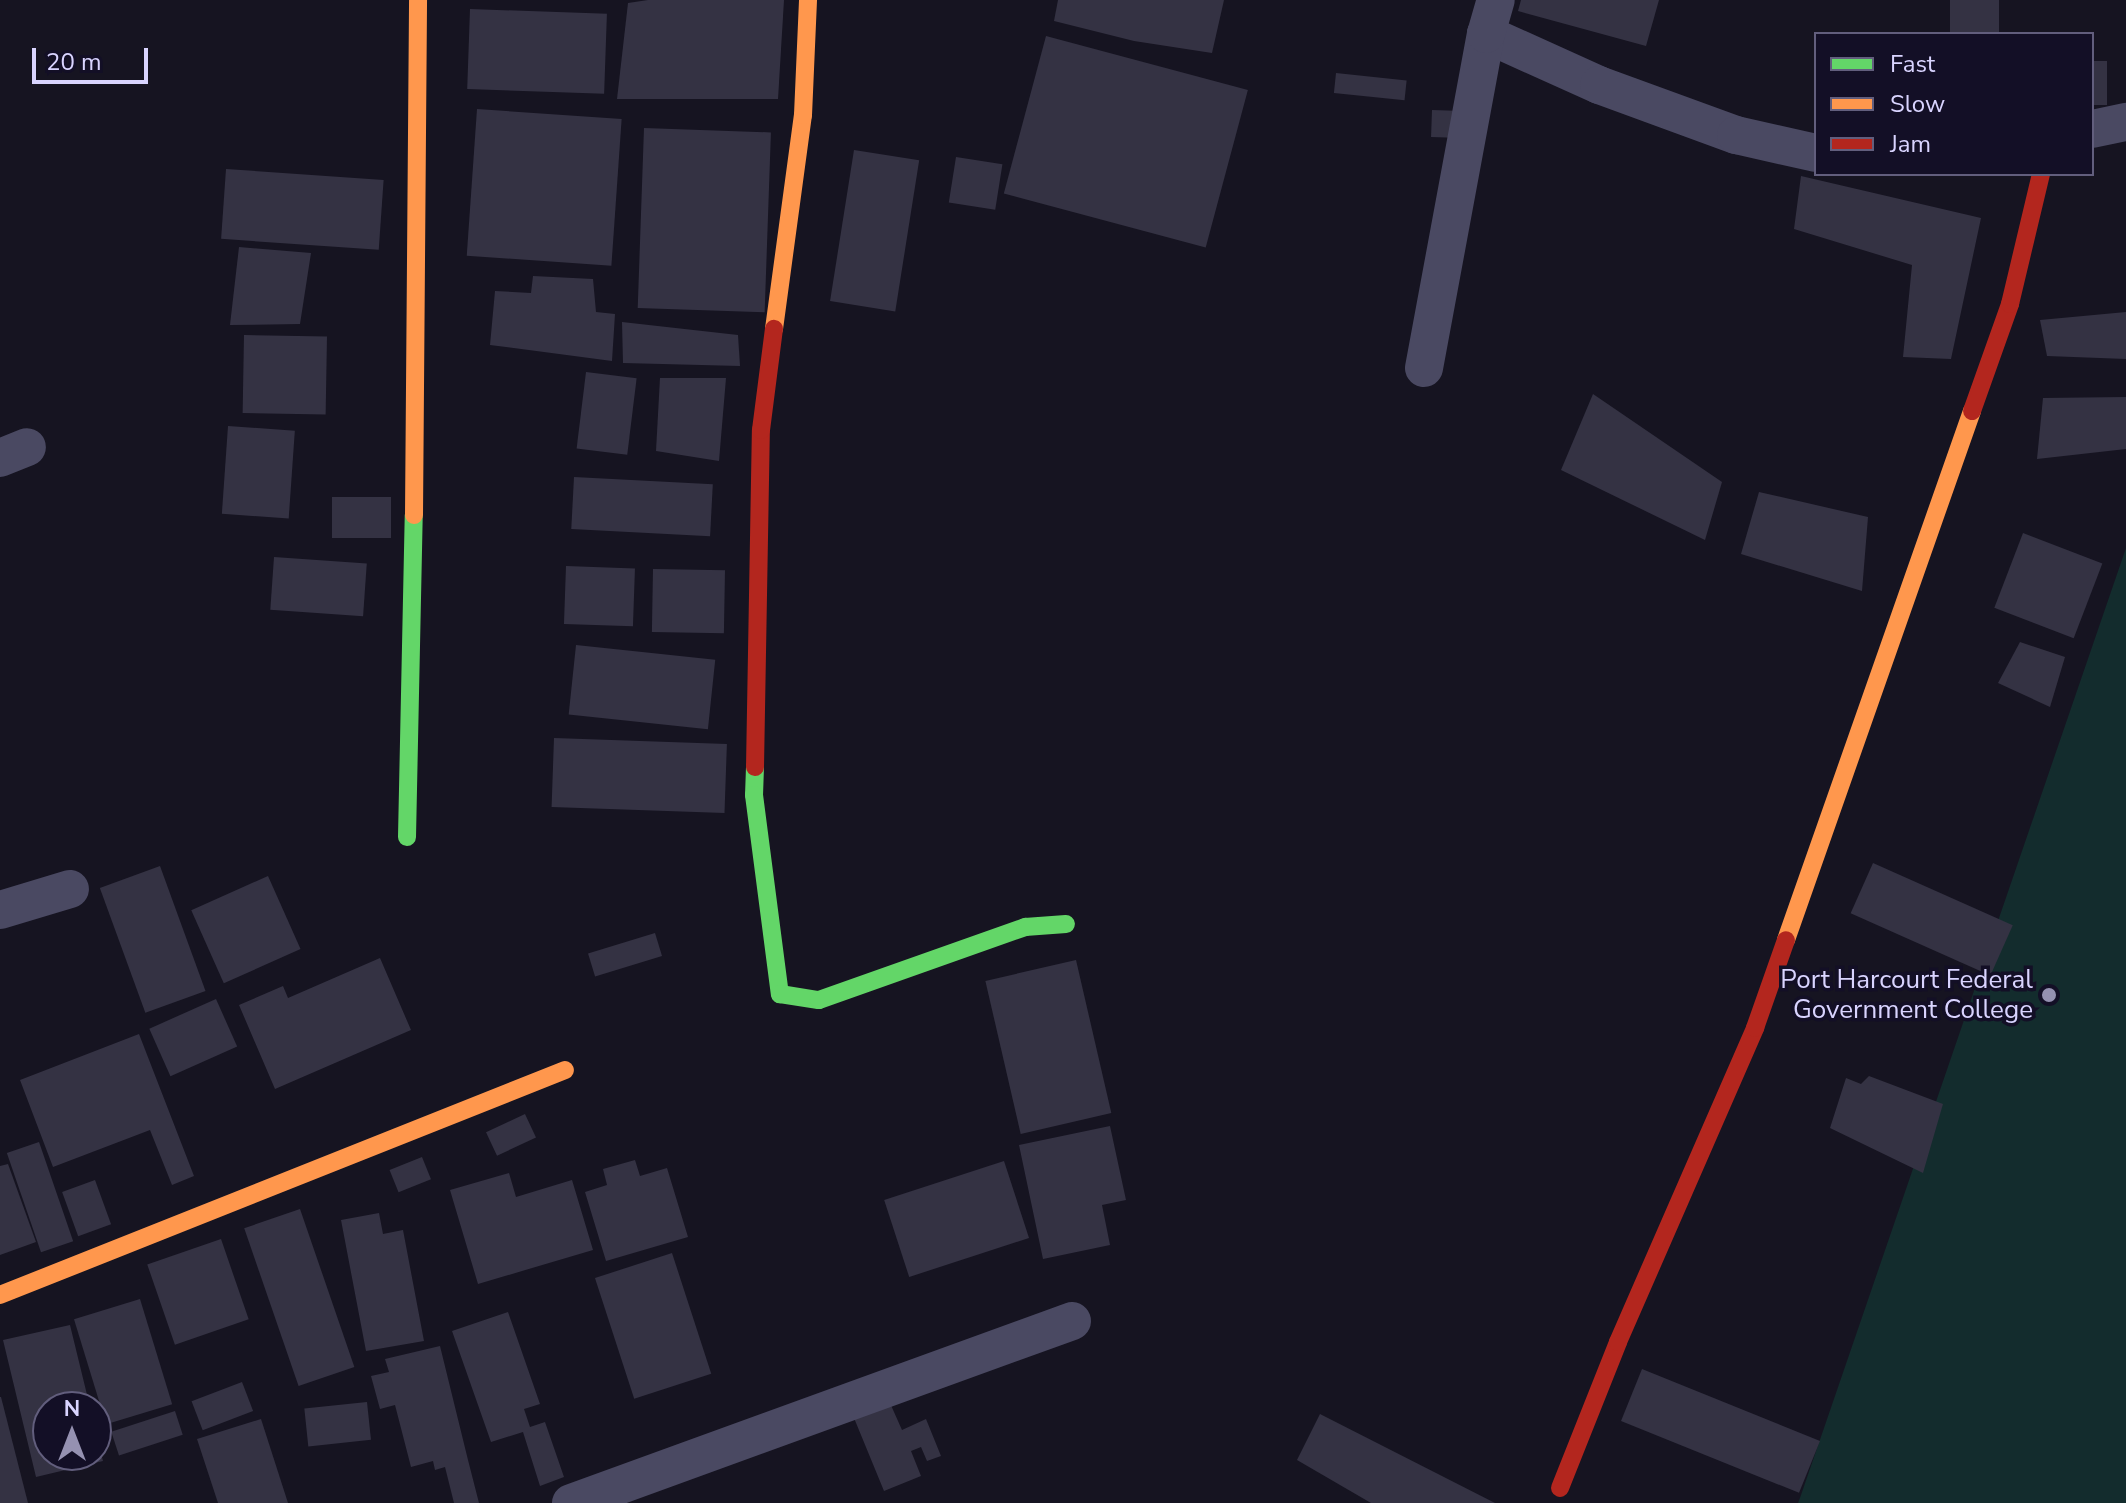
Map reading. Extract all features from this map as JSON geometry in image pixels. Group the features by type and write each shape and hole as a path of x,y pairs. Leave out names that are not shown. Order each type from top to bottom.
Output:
{"street":[{"path":"407,837 417,358 418,0"},
{"path":"808,0 803,115 761,430 754,795 780,994 819,1000 1025,927 1066,924"},
{"path":"1424,368 1491,17 1599,85 1736,135 1814,153"},
{"path":"2094,129 2126,122"},
{"path":"1560,1488 1618,1342 1755,1028 2010,304 2041,176"},
{"path":"0,910 70,889"},
{"path":"0,1295 565,1070"},
{"path":"571,1503 1072,1321"}],"green space":[{"name":"Port Harcourt Federal Government College","path":"2126,548 2126,1503 1798,1503 1801,1495"}],"building":[{"path":"648,0 784,0 778,99 617,99 628,3"},
{"path":"1058,0 1224,0 1212,53 1134,41 1054,21"},
{"path":"1521,0 1659,0 1646,46 1518,11"},
{"path":"1950,0 1999,0 1999,32 1950,32"},
{"path":"470,9 607,14 604,94 467,89"},
{"path":"1046,36 1248,90 1206,248 1004,193"},
{"path":"2094,61 2107,61 2107,105 2094,105"},
{"path":"1336,73 1407,80 1405,100 1334,93"},
{"path":"477,109 622,119 611,266 467,256"},
{"path":"1432,110 1455,111 1454,138 1431,137"},
{"path":"644,128 771,132 765,312 638,308"},
{"path":"854,150 919,160 895,311 830,301"},
{"path":"956,157 1002,164 995,210 949,202"},
{"path":"226,169 384,180 379,250 221,239"},
{"path":"1801,176 1981,218 1951,359 1903,357 1912,265 1794,229"},
{"path":"239,247 311,253 300,324 230,325"},
{"path":"533,276 593,279 596,312 615,314 612,361 490,345 495,291 531,293"},
{"path":"2126,312 2126,359 2047,356 2040,320"},
{"path":"622,322 738,335 740,366 623,363"},
{"path":"244,335 327,336 326,414 243,413"},
{"path":"586,372 637,378 627,455 577,448"},
{"path":"660,378 726,378 719,461 656,451"},
{"path":"1593,394 1722,482 1705,540 1561,470"},
{"path":"2126,397 2126,449 2037,459 2043,398"},
{"path":"228,426 295,431 289,518 222,514"},
{"path":"574,477 713,484 710,536 571,529"},
{"path":"1759,492 1868,517 1862,591 1741,554"},
{"path":"332,497 391,497 391,538 332,538"},
{"path":"2023,533 2102,563 2074,638 1994,608"},
{"path":"274,557 367,563 363,616 270,610"},
{"path":"566,566 635,568 633,626 564,624"},
{"path":"653,569 725,570 724,633 652,632"},
{"path":"2020,642 2065,657 2050,707 1998,683"},
{"path":"576,645 715,660 708,729 569,715"},
{"path":"554,738 727,744 724,813 552,807"},
{"path":"1873,863 2013,925 1990,975 1851,913"},
{"path":"160,866 205,991 145,1013 100,888"},
{"path":"268,876 301,949 224,983 191,910"},
{"path":"655,933 662,956 595,976 588,953"},
{"path":"380,958 411,1030 275,1089 239,1005 283,986 288,998"},
{"path":"1076,960 1111,1113 1021,1134 985,981"},
{"path":"216,999 237,1047 170,1076 149,1029"},
{"path":"139,1034 194,1176 172,1185 150,1130 53,1167 20,1080"},
{"path":"1869,1076 1943,1104 1923,1173 1830,1128 1846,1078 1861,1084"},
{"path":"525,1114 536,1138 497,1156 486,1132"},
{"path":"1110,1126 1126,1200 1102,1205 1110,1245 1043,1259 1019,1145"},
{"path":"39,1142 73,1241 41,1252 7,1153"},
{"path":"422,1157 431,1179 399,1192 390,1170"},
{"path":"635,1160 640,1176 667,1168 688,1237 606,1261 585,1192 607,1185 603,1169"},
{"path":"1004,1161 1029,1238 909,1277 884,1200"},
{"path":"8,1164 36,1242 0,1255 0,1166"},
{"path":"509,1173 516,1197 572,1180 593,1250 478,1284 450,1190"},
{"path":"95,1180 111,1224 78,1236 62,1192"},
{"path":"300,1209 354,1367 299,1386 244,1228"},
{"path":"379,1213 383,1234 403,1230 424,1341 366,1351 341,1220"},
{"path":"221,1239 249,1319 175,1345 147,1264"},
{"path":"672,1253 711,1374 634,1399 595,1278"},
{"path":"140,1299 172,1404 112,1423 112,1391 96,1391 74,1319"},
{"path":"508,1312 540,1404 524,1409 530,1427 545,1422 564,1477 540,1486 523,1432 491,1442 452,1331"},
{"path":"70,1325 86,1391 32,1391 32,1460 3,1340"},
{"path":"440,1346 479,1503 454,1503 445,1467 435,1470 433,1461 411,1467 395,1405 380,1409 371,1376 389,1372 385,1359"},
{"path":"1642,1369 1820,1441 1799,1493 1621,1421"},
{"path":"242,1382 253,1411 203,1430 192,1401"},
{"path":"1,1397 28,1503 0,1503"},
{"path":"367,1402 371,1440 308,1446 304,1409"},
{"path":"890,1403 902,1430 926,1419 941,1456 927,1461 921,1447 911,1451 921,1476 884,1491 854,1418"},
{"path":"175,1411 183,1435 119,1455 112,1431"},
{"path":"1320,1414 1495,1503 1371,1503 1297,1460"},
{"path":"261,1419 288,1503 218,1503 197,1439"},
{"path":"35,1471 61,1471 36,1477"}],"traffic: fast":[{"path":"407,837 414,515"},
{"path":"755,767 754,795 780,994 819,1000 1025,927 1066,924"}],"traffic: slow":[{"path":"414,515 418,0"},
{"path":"774,329 803,115 808,0"},
{"path":"1786,940 1972,411"},
{"path":"0,1295 565,1070"}],"traffic: jam":[{"path":"1972,411 2010,304 2041,176"},
{"path":"755,767 761,430 774,329"},
{"path":"1560,1488 1618,1342 1755,1028 1786,940"}],"place":[{"name":"Port Harcourt Federal Government College","path":"2049,995"}]}
